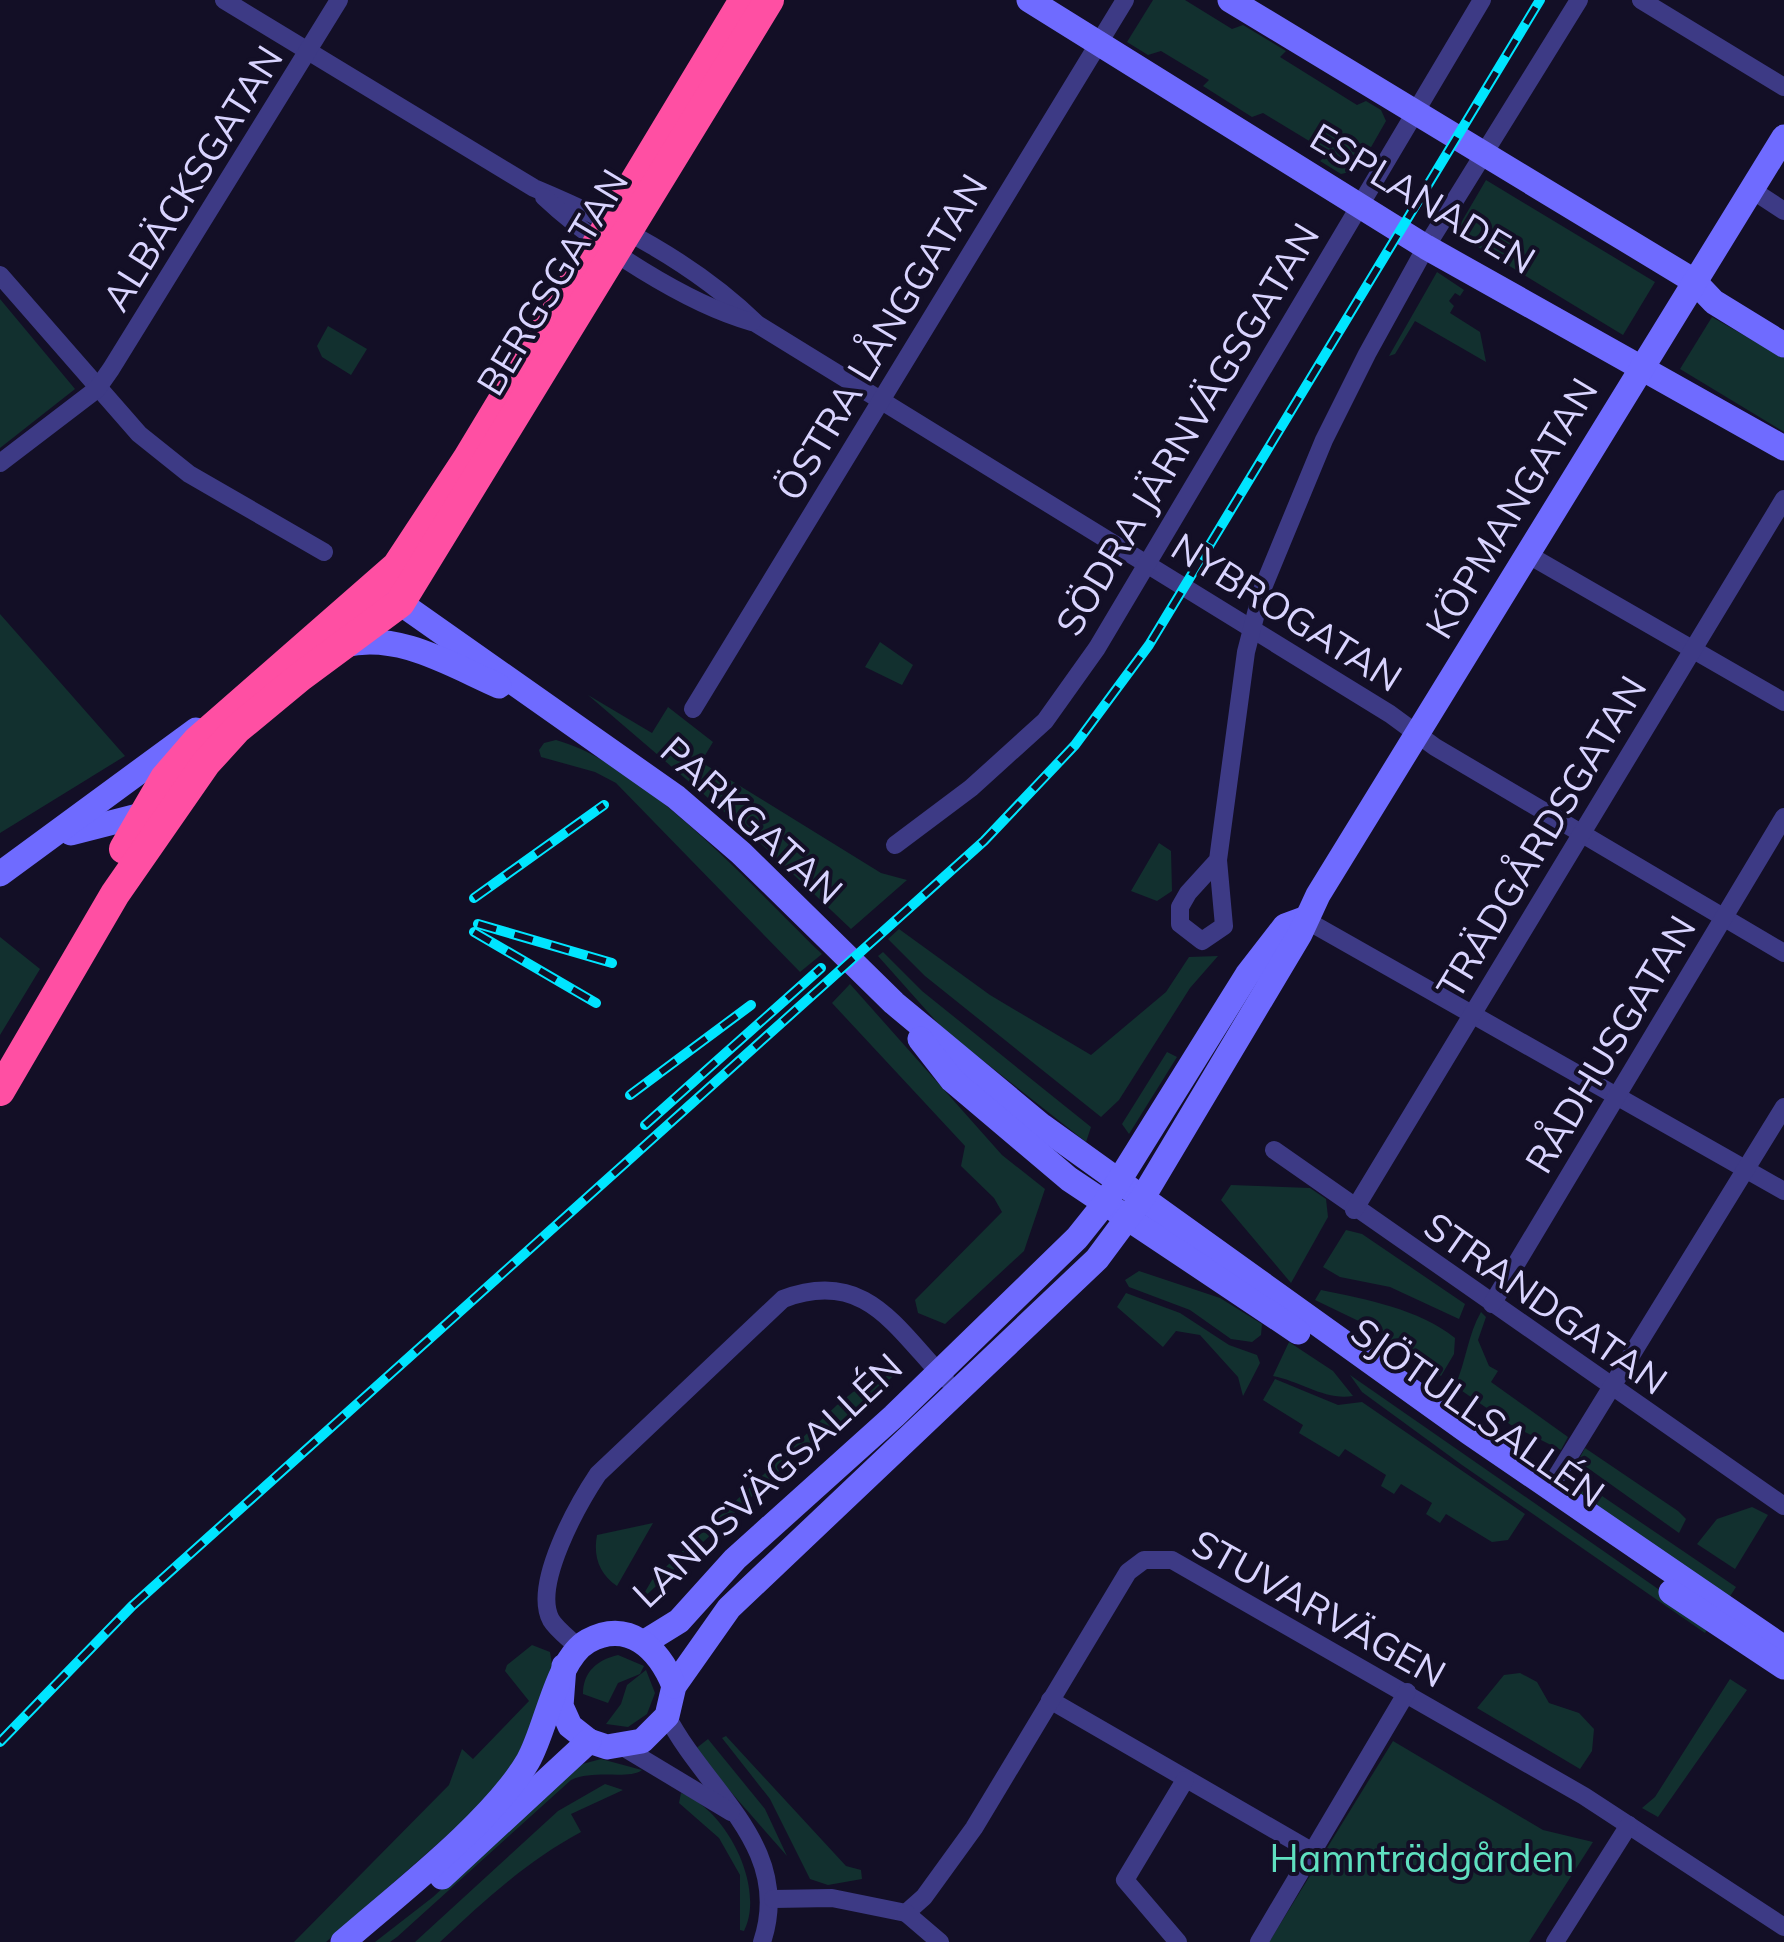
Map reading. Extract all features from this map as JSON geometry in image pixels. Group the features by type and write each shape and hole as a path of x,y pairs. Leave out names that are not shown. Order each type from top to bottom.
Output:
{"highway":[{"name":"BERGSGATAN","path":"614,237 744,0"},
{"name":"BERGSGATAN","path":"389,593 769,0"},
{"path":"0,1090 78,957 102,888 156,811 237,730 342,646 389,593"},
{"path":"156,811 165,778 256,686 389,593"}],"main road":[{"name":"ESPLANADEN","path":"1029,0 1426,248 1784,448"},
{"name":"ESPLANADEN","path":"1230,0 1694,281 1714,302 1784,345"},
{"name":"KÖPMANGATAN","path":"1142,1197 1300,934 1304,918 1784,138"},
{"name":"PARKGATAN","path":"389,593 392,633 408,646"},
{"name":"PARKGATAN","path":"389,593 676,798 741,854 894,1002 1042,1126 1119,1180"},
{"name":"PARKGATAN","path":"342,646 370,639 408,646 549,708"},
{"path":"0,874 256,686"},
{"path":"52,839 156,811"},
{"name":"KÖPMANGATAN","path":"1119,1180 1247,975 1286,926 1304,918"},
{"name":"PARKGATAN","path":"894,1002 952,1080 1068,1178 1105,1203"},
{"path":"1119,1180 1142,1197"},
{"name":"LANDSVÄGSALLÉN","path":"667,1716 674,1686 729,1608 948,1381 1066,1250 1119,1180"},
{"name":"LANDSVÄGSALLÉN","path":"645,1642 678,1621 735,1559 1097,1259 1142,1197"},
{"name":"SJÖTULLSALLÉN","path":"1142,1197 1274,1296 1784,1648"},
{"path":"1105,1203 1127,1220"},
{"name":"SJÖTULLSALLÉN","path":"1127,1220 1784,1667"},
{"name":"LANDSVÄGSALLÉN","path":"572,1657 613,1632 645,1642 663,1659 674,1686"},
{"path":"572,1657 560,1706 570,1726 589,1742 623,1748 642,1742 667,1716"},
{"path":"343,1942 454,1844 526,1765 572,1657"},
{"path":"366,1942 589,1742"}],"street":[{"name":"NYBROGATAN","path":"224,0 614,237 712,311 757,324 1420,733 1435,747 1784,953"},
{"name":"ALBÄCKSGATAN","path":"97,388 340,0"},
{"name":"ÖSTRA LÅNGGATAN","path":"692,709 1125,0"},
{"name":"SÖDRA JÄRNVÄGSGATAN","path":"895,845 971,788 1045,722 1096,648 1482,0"},
{"path":"1218,860 1250,628 1324,440 1426,248 1579,0"},
{"path":"1642,0 1784,87"},
{"path":"1752,190 1784,210"},
{"path":"0,275 139,434 188,474 324,552"},
{"path":"0,463 97,388"},
{"name":"TRÄDGÅRDSGATAN","path":"1354,1210 1784,499"},
{"path":"1527,554 1784,702"},
{"name":"RÅDHUSGATAN","path":"1492,1304 1784,817"},
{"path":"1304,918 1784,1190"},
{"path":"1550,1487 1784,1108"},
{"name":"STRANDGATAN","path":"1274,1150 1321,1179 1354,1210 1784,1506"},
{"path":"572,1657 552,1622 546,1592 572,1516 598,1474 782,1299 802,1292 840,1289 862,1298 892,1320 948,1381"},
{"name":"STUVARVÄGEN","path":"906,1913 943,1873 1128,1572 1155,1558 1172,1560 1407,1692 1629,1825 1784,1928"},
{"path":"1259,1942 1407,1692"},
{"path":"1050,1700 1313,1852"},
{"path":"667,1716 684,1750 724,1793 731,1812 754,1843 773,1899 762,1942"},
{"path":"623,1748 731,1812"},
{"path":"1178,1942 1124,1880 1185,1780"},
{"path":"1555,1942 1629,1825"},
{"path":"773,1899 832,1898 906,1913 940,1942"}],"green space":[{"path":"1153,0 1185,0 1232,29 1243,25 1286,51 1280,57 1357,105 1366,101 1381,110 1386,121 1358,170 1341,174 1320,161 1329,153 1263,113 1252,117 1203,86 1209,80 1161,51 1148,55 1127,42"},
{"path":"1486,180 1655,282 1623,335 1455,233"},
{"path":"1437,272 1464,290 1449,301 1454,306 1450,313 1480,332 1486,362 1415,321 1395,354 1389,356"},
{"path":"0,299 75,389 0,448"},
{"path":"1712,317 1784,358 1784,432 1680,369"},
{"path":"328,326 367,349 351,375 322,357 317,346"},
{"path":"0,614 125,756 0,833"},
{"path":"880,642 913,665 902,685 865,667"},
{"path":"588,695 652,733 668,707 713,742 701,762 881,873 907,880 851,929 757,840"},
{"path":"556,740 590,753 661,801 732,864 822,954 800,972 616,783 595,772 541,757 539,750 544,743"},
{"path":"1159,843 1171,851 1172,891 1157,901 1131,891"},
{"path":"899,929 990,995 1091,1055 1166,992 1189,957 1218,956 1190,988 1119,1100 1101,1117 925,976 888,939"},
{"path":"0,937 40,969 0,1035"},
{"path":"883,952 922,991 1091,1127 1086,1142 943,1029 878,956"},
{"path":"850,984 1002,1155 1045,1189 1024,1251 945,1324 918,1313 915,1300 1002,1212 994,1198 961,1166 965,1146 832,1003"},
{"path":"1167,1052 1177,1057 1129,1134 1122,1124"},
{"path":"1231,1185 1310,1188 1326,1199 1328,1217 1291,1283 1221,1200"},
{"path":"1346,1230 1362,1234 1465,1304 1459,1319 1390,1287 1340,1277 1323,1267"},
{"path":"1139,1271 1220,1298 1262,1324 1261,1335 1252,1342 1231,1339 1190,1310 1129,1287 1125,1280"},
{"path":"1321,1290 1408,1312 1455,1338 1454,1354 1441,1376 1369,1326 1315,1300"},
{"path":"1126,1293 1180,1313 1229,1345 1257,1355 1260,1363 1243,1396 1238,1377 1200,1335 1176,1331 1163,1347 1117,1307"},
{"path":"1481,1312 1486,1317 1478,1340 1489,1366 1498,1371 1491,1382 1568,1437 1561,1450 1511,1425 1455,1386"},
{"path":"1289,1342 1333,1371 1353,1396 1333,1396 1273,1376"},
{"path":"901,1369 814,1448 792,1459 639,1602 652,1580 837,1405 853,1392"},
{"path":"1350,1375 1710,1625 1705,1633 1462,1465 1362,1392"},
{"path":"1275,1379 1338,1405 1362,1402 1525,1514 1508,1540 1492,1542 1446,1514 1440,1523 1426,1514 1432,1503 1401,1484 1394,1494 1381,1486 1386,1475 1345,1449 1339,1457 1299,1433 1303,1425 1263,1400"},
{"path":"1585,1448 1678,1511 1686,1519 1679,1533 1578,1461"},
{"path":"1577,1479 1736,1587 1727,1601 1578,1498"},
{"path":"1752,1507 1768,1515 1735,1569 1697,1544 1717,1519"},
{"path":"653,1523 617,1586 599,1564 597,1535"},
{"path":"532,1645 550,1652 553,1671 516,1760 484,1803 326,1942 294,1942 449,1785 462,1749 473,1759 529,1701 505,1671"},
{"path":"618,1655 644,1666 640,1674 618,1683 608,1703 583,1694 593,1668"},
{"path":"646,1670 655,1693 647,1714 628,1727 606,1724 621,1704 627,1685"},
{"path":"1520,1673 1537,1682 1549,1703 1579,1713 1594,1729 1592,1751 1580,1769 1477,1708 1504,1675"},
{"path":"1730,1679 1747,1690 1658,1817 1642,1808 1655,1797"},
{"path":"726,1736 846,1866 861,1870 862,1879 828,1885 810,1879 770,1799 722,1738"},
{"path":"708,1739 765,1809 787,1856 694,1750"},
{"name":"Hamnträdgården","path":"1393,1741 1543,1830 1593,1842 1529,1942 1269,1942"},
{"path":"601,1759 642,1770 571,1780 397,1937 390,1942 375,1942 433,1897 575,1766"},
{"path":"605,1784 623,1790 571,1814 581,1832 525,1868 440,1942 415,1942 558,1811"},
{"path":"681,1793 713,1815 738,1851 750,1893 744,1931 740,1930 740,1875 719,1838 679,1803"}],"railway":[{"path":"0,1742 132,1606 984,841 1075,745 1149,645 1540,0"},
{"path":"474,898 604,805"},
{"path":"478,924 612,963"},
{"path":"474,932 596,1003"},
{"path":"645,1125 821,968"},
{"path":"630,1095 751,1005"}]}
